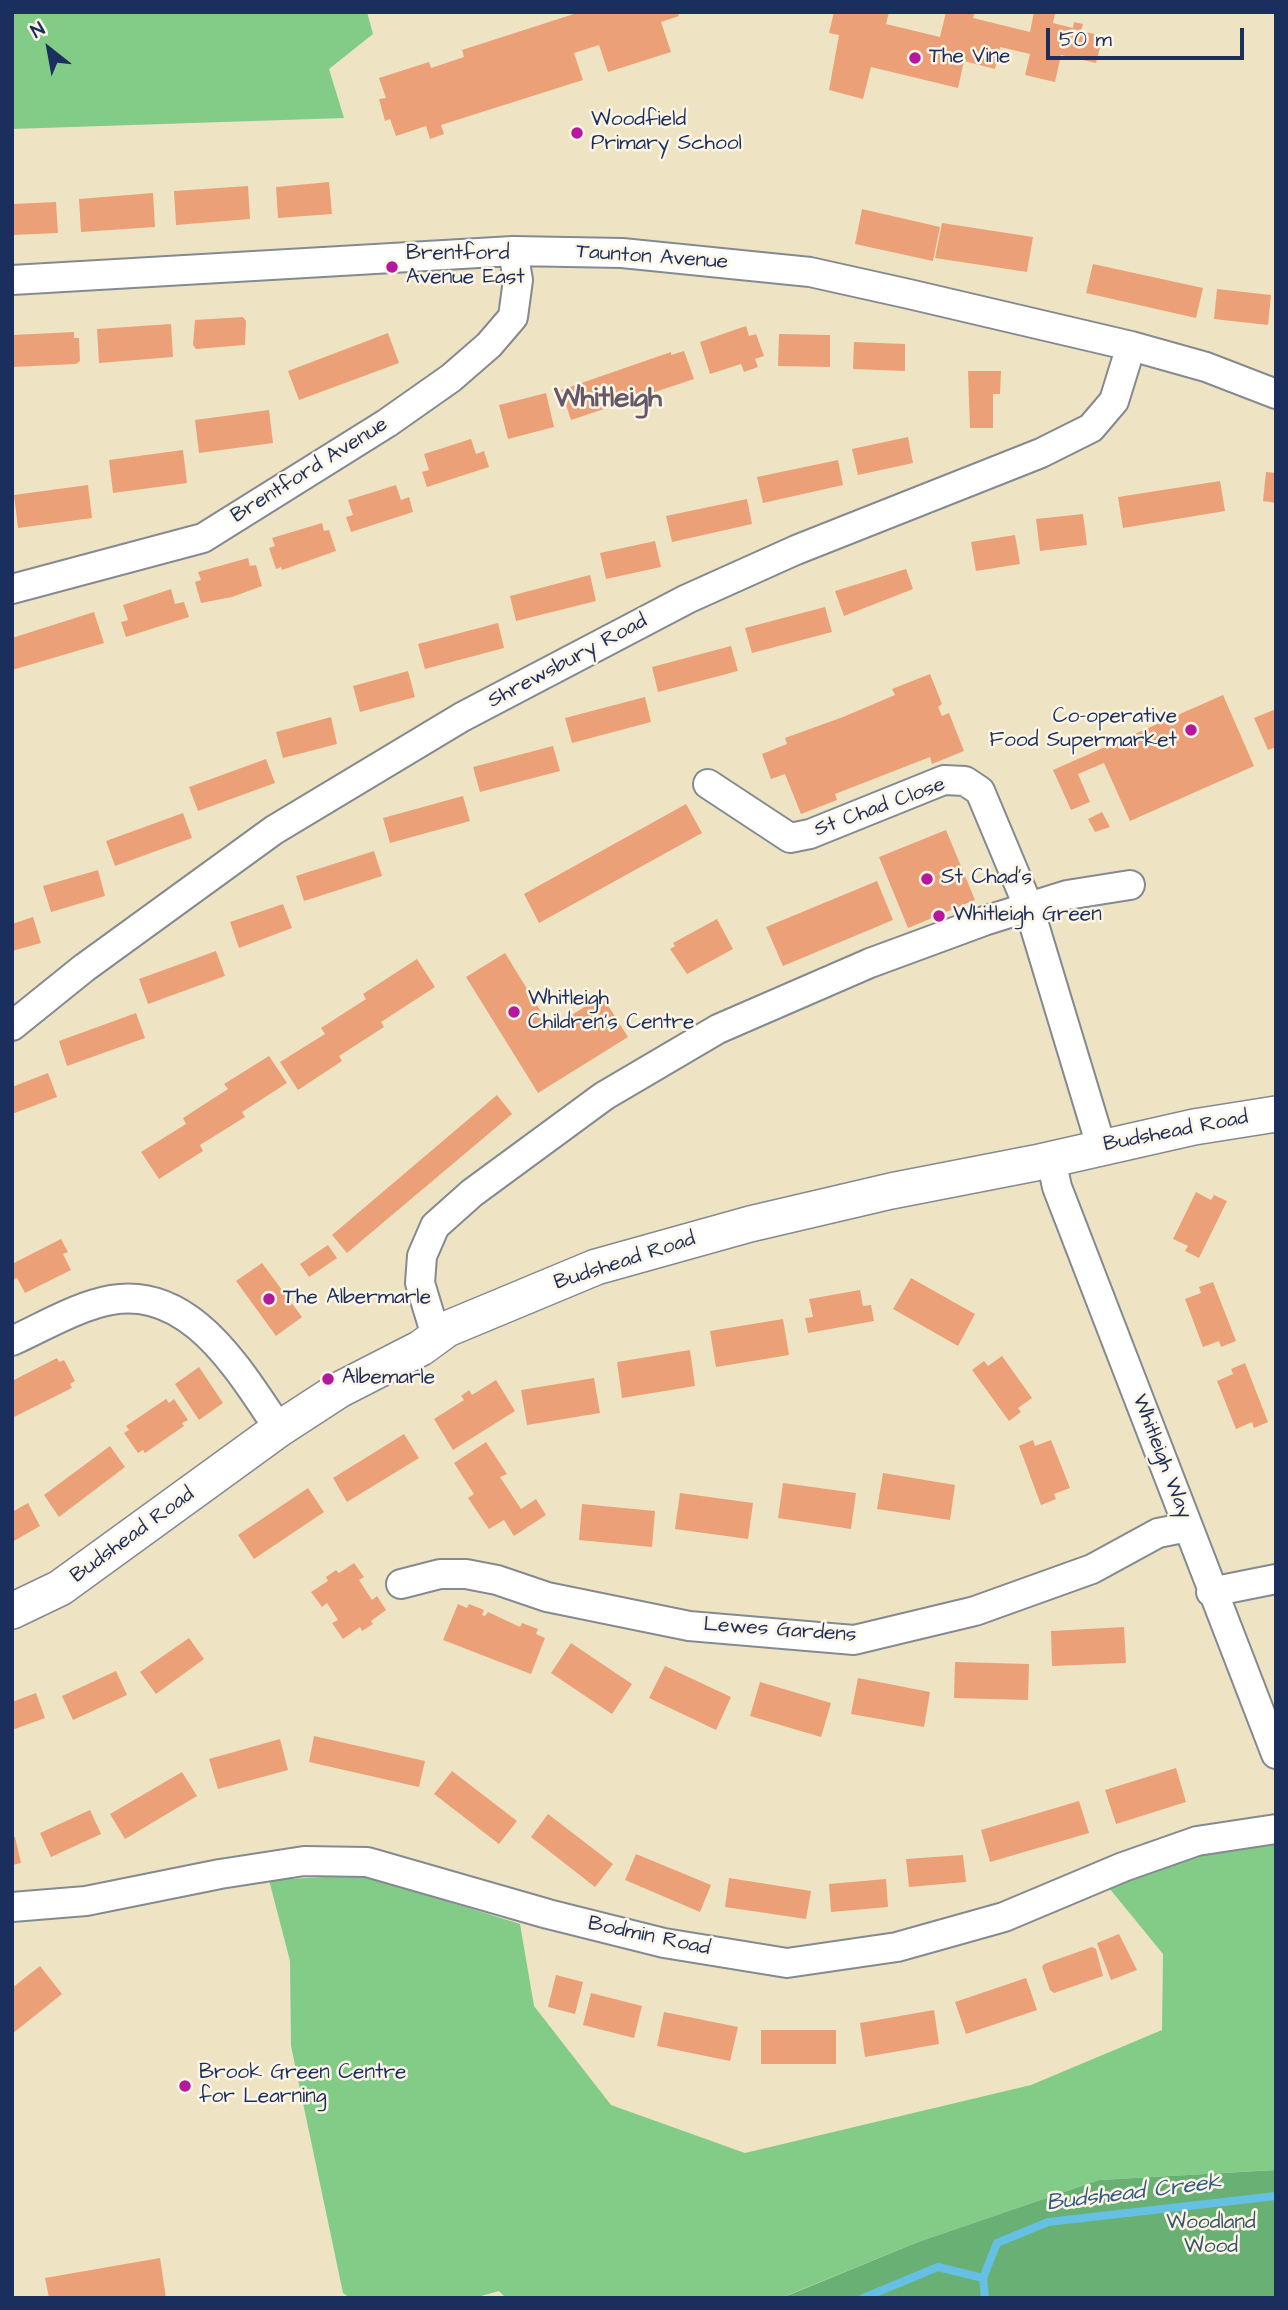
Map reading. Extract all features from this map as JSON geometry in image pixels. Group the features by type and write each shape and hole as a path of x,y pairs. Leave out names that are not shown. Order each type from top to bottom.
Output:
{"street":[{"name":"Taunton Avenue","path":"12,280 513,250 622,253 810,272 1131,346 1206,367 1276,394"},
{"name":"Brentford Avenue","path":"12,589 203,538 387,423 452,378 489,345 513,317 517,280 513,250"},
{"name":"Shrewsbury Road","path":"12,1026 83,968 274,830 463,717 687,599 796,550 1041,453 1091,428 1114,401 1131,346"},
{"name":"St Chad Close","path":"708,784 790,838 810,834 944,780 965,781 980,791 1030,908"},
{"path":"436,1336 420,1283 422,1256 435,1226 472,1193 604,1096 719,1029 845,973 972,925 1067,895 1130,885"},
{"path":"1030,908 1101,1146"},
{"name":"Budshead Road","path":"12,1611 60,1588 279,1429 339,1390 421,1348 447,1329 596,1267 750,1224 882,1193 1194,1127 1276,1114"},
{"name":"Whitleigh Way","path":"1051,1159 1057,1187 1276,1755"},
{"path":"12,1341 97,1303 136,1298 161,1304 201,1328 225,1353 279,1429"},
{"name":"Lewes Gardens","path":"401,1584 440,1574 466,1574 497,1580 547,1597 689,1626 854,1640 975,1611 1092,1569 1158,1533 1188,1527"},
{"path":"1211,1592 1276,1579"},
{"name":"Bodmin Road","path":"12,1907 86,1901 304,1861 367,1862 548,1914 664,1943 787,1963 897,1947 1004,1917 1123,1867 1197,1841 1276,1829"}],"green space":[{"path":"12,12 367,12 373,34 329,69 344,118 12,129"},
{"path":"1228,1836 1276,1836 1276,2170 1099,2180 918,2242 776,2298 506,2298 499,2291 474,2298 350,2298 343,2293 291,2046 290,1961 269,1880 363,1875 520,1924 534,2006 611,2105 745,2153 1031,2085 1162,2030 1163,1954 1105,1883"},
{"name":"Woodland Wood","path":"1276,2170 1276,2298 776,2298 918,2242 1099,2180"}],"building":[{"path":"580,12 677,12 679,16 661,22 671,52 608,72 599,45 574,53 583,80 441,125 444,134 430,139 426,126 396,136 390,119 385,121 379,99 386,98 379,78 429,62 431,68 464,57 462,50"},
{"name":"The Vine","path":"834,12 889,12 886,24 940,37 946,12 974,14 973,18 1030,32 1034,12 1048,12 1055,14 1053,23 1073,28 1074,22 1083,24 1081,31 1103,36 1096,63 1061,55 1055,82 1025,75 1030,54 1000,47 995,69 964,61 958,88 871,67 863,99 829,90 839,35 829,33"},
{"path":"329,182 332,214 278,218 276,187"},
{"path":"248,186 250,219 176,225 174,191"},
{"path":"153,193 155,227 81,232 79,199"},
{"path":"56,202 58,233 12,235 12,204"},
{"path":"862,209 940,227 933,261 855,244"},
{"path":"942,223 1033,237 1027,272 935,258"},
{"path":"1093,264 1203,288 1196,318 1086,293"},
{"path":"1217,289 1271,295 1268,325 1214,319"},
{"path":"243,317 246,321 245,345 196,349 193,345 195,320"},
{"path":"171,324 173,357 99,363 97,329"},
{"path":"746,326 749,336 756,334 764,356 755,359 758,367 744,372 741,364 710,374 700,342"},
{"path":"74,332 74,338 79,338 80,361 76,364 12,367 12,335"},
{"path":"388,333 399,363 299,400 288,371"},
{"path":"779,334 830,335 830,367 778,366"},
{"path":"854,342 905,344 905,371 853,369"},
{"path":"684,351 694,379 571,420 561,390 671,352 671,355"},
{"path":"968,371 1001,371 1000,394 993,394 993,428 970,428"},
{"path":"546,393 554,427 508,439 499,405"},
{"path":"269,410 273,443 199,453 195,420"},
{"path":"908,437 913,463 858,475 852,449"},
{"path":"471,439 476,454 484,451 489,467 427,487 422,472 429,470 424,454"},
{"path":"183,450 187,483 113,493 109,460"},
{"path":"838,460 843,485 763,503 757,477"},
{"path":"1266,472 1276,473 1276,503 1263,501"},
{"path":"1220,481 1225,511 1123,528 1118,497"},
{"path":"88,485 92,518 18,528 14,495"},
{"path":"396,485 401,500 409,497 413,512 351,532 346,517 353,515 348,500"},
{"path":"747,499 752,524 672,542 666,516"},
{"path":"1083,514 1087,545 1040,551 1036,519"},
{"path":"322,523 324,531 329,530 336,551 282,570 281,567 276,569 269,548 275,546 272,538"},
{"path":"1015,535 1020,564 976,571 971,542"},
{"path":"655,541 661,567 606,579 600,553"},
{"path":"248,558 250,566 256,565 262,586 232,597 201,603 195,582 201,580 198,572"},
{"path":"906,569 913,589 844,616 835,591"},
{"path":"590,575 596,601 516,621 510,596"},
{"path":"171,589 175,604 184,602 189,617 126,637 121,622 128,620 123,605"},
{"path":"825,607 832,632 752,653 745,628"},
{"path":"94,612 104,643 12,670 12,638"},
{"path":"498,623 504,648 425,669 418,644"},
{"path":"731,646 738,671 658,692 652,667"},
{"path":"408,671 415,697 360,712 353,686"},
{"path":"930,674 942,704 938,707 942,716 949,713 964,751 932,764 930,757 835,794 837,800 801,814 785,774 771,779 762,754 787,744 785,738 895,695 892,689"},
{"name":"Co-operative Food Supermarket","path":"1223,695 1254,766 1130,821 1104,763 1078,774 1090,802 1071,810 1053,770"},
{"path":"645,697 651,722 572,743 565,718"},
{"path":"1276,709 1276,747 1268,750 1254,718"},
{"path":"331,717 337,744 283,758 276,732"},
{"path":"553,746 560,771 480,792 473,767"},
{"path":"266,759 275,783 198,811 189,787"},
{"path":"463,796 470,821 390,843 383,818"},
{"path":"686,804 702,833 539,923 524,894"},
{"path":"1102,812 1110,827 1095,832 1088,819"},
{"path":"183,813 192,838 115,866 106,841"},
{"name":"St Chad's","path":"946,830 975,900 908,928 879,857"},
{"path":"374,851 382,876 304,901 296,876"},
{"path":"98,870 105,896 51,912 43,886"},
{"path":"877,881 893,920 783,966 766,927"},
{"path":"283,904 292,928 239,948 230,922"},
{"path":"33,917 41,943 12,951 12,924"},
{"path":"717,919 733,949 687,974 670,949 675,946 673,943"},
{"path":"216,951 225,976 148,1004 139,979"},
{"name":"Whitleigh Children's Centre","path":"505,953 551,1028 602,996 628,1037 538,1093 466,977"},
{"path":"417,959 435,987 381,1022 384,1027 339,1056 342,1061 298,1090 280,1062 325,1034 321,1028 366,999 363,994"},
{"path":"136,1013 145,1038 67,1066 59,1041"},
{"path":"269,1056 287,1083 242,1112 245,1117 200,1145 203,1151 159,1179 141,1152 186,1124 183,1118 228,1089 224,1084"},
{"path":"48,1073 57,1097 12,1114 12,1087"},
{"path":"497,1095 512,1114 347,1253 332,1235"},
{"path":"1196,1192 1211,1200 1214,1195 1227,1201 1199,1258 1185,1251 1188,1246 1173,1239"},
{"path":"61,1239 68,1252 63,1254 71,1270 25,1293 17,1278 12,1280 12,1264"},
{"path":"328,1245 337,1258 309,1277 300,1264"},
{"name":"The Albermarle","path":"262,1263 302,1317 276,1336 236,1281"},
{"path":"911,1278 975,1314 958,1346 893,1309"},
{"path":"1213,1282 1236,1341 1221,1347 1219,1341 1203,1347 1185,1299 1201,1293 1199,1287"},
{"path":"860,1290 863,1306 871,1305 874,1321 808,1333 805,1318 813,1317 809,1299"},
{"path":"783,1319 789,1355 716,1367 710,1331"},
{"path":"690,1350 695,1386 622,1398 617,1362"},
{"path":"1002,1356 1032,1398 1018,1408 1021,1412 1009,1421 972,1370 984,1361 988,1366"},
{"path":"57,1358 59,1362 64,1360 75,1381 70,1384 72,1388 12,1418 12,1381"},
{"path":"1245,1363 1268,1422 1254,1428 1252,1422 1236,1429 1217,1381 1233,1374 1231,1369"},
{"path":"199,1367 223,1403 199,1420 175,1384"},
{"path":"594,1378 600,1413 527,1425 521,1390"},
{"path":"496,1380 515,1411 453,1450 434,1419 464,1400 461,1396 469,1390 472,1395"},
{"path":"166,1399 169,1403 174,1399 188,1420 182,1423 184,1426 145,1453 143,1450 138,1453 124,1433 129,1430 126,1426"},
{"path":"404,1434 419,1458 347,1502 333,1478"},
{"path":"1033,1440 1035,1446 1051,1440 1070,1488 1054,1494 1056,1499 1041,1505 1019,1446"},
{"path":"486,1442 507,1474 500,1477 521,1509 536,1499 546,1515 514,1536 504,1520 489,1529 468,1498 474,1494 454,1463"},
{"path":"110,1446 125,1467 59,1517 44,1495"},
{"path":"883,1473 955,1485 950,1520 877,1509"},
{"path":"783,1483 856,1493 851,1529 778,1518"},
{"path":"308,1488 324,1512 254,1559 238,1535"},
{"path":"680,1493 753,1503 748,1539 675,1529"},
{"path":"28,1503 40,1526 12,1542 12,1512"},
{"path":"582,1504 655,1511 652,1547 579,1540"},
{"path":"354,1563 364,1577 359,1580 372,1600 377,1596 386,1610 371,1621 373,1624 362,1631 360,1627 343,1639 332,1623 338,1620 327,1603 322,1607 311,1592 328,1581 326,1577 336,1570 339,1573"},
{"path":"458,1604 467,1608 469,1604 484,1610 482,1615 485,1616 488,1612 520,1627 522,1623 538,1629 536,1634 545,1638 531,1674 443,1640"},
{"path":"1124,1627 1126,1663 1052,1666 1051,1631"},
{"path":"189,1638 204,1659 156,1694 140,1672"},
{"path":"571,1643 632,1684 612,1714 551,1673"},
{"path":"955,1662 1029,1664 1028,1700 954,1698"},
{"path":"665,1666 731,1697 716,1730 649,1698"},
{"path":"116,1671 127,1695 73,1720 62,1696"},
{"path":"858,1678 930,1692 924,1727 851,1714"},
{"path":"760,1682 831,1703 821,1737 750,1716"},
{"path":"36,1693 45,1718 12,1730 12,1702"},
{"path":"314,1736 425,1761 419,1787 309,1762"},
{"path":"280,1739 288,1770 218,1789 209,1759"},
{"path":"1176,1768 1186,1802 1116,1824 1105,1790"},
{"path":"452,1771 517,1821 499,1844 434,1794"},
{"path":"182,1772 197,1796 125,1839 110,1814"},
{"path":"1079,1801 1089,1833 990,1862 981,1830"},
{"path":"90,1810 101,1834 51,1857 40,1833"},
{"path":"548,1814 613,1864 595,1887 531,1837"},
{"path":"12,1837 15,1837 21,1863 12,1865"},
{"path":"636,1854 711,1885 700,1912 625,1880"},
{"path":"963,1855 966,1882 909,1887 906,1859"},
{"path":"729,1878 811,1891 806,1919 725,1907"},
{"path":"886,1879 888,1907 831,1912 829,1884"},
{"path":"1119,1934 1137,1970 1111,1980 1097,1943"},
{"path":"1092,1947 1096,1949 1103,1976 1054,1993 1050,1990 1042,1967 1044,1964"},
{"path":"40,1966 62,1994 12,2034 12,1988"},
{"path":"556,1975 583,1982 575,2014 548,2007"},
{"path":"1026,1978 1037,2010 966,2034 955,2002"},
{"path":"591,1993 642,2006 634,2038 583,2025"},
{"path":"934,2010 939,2044 865,2057 860,2023"},
{"path":"664,2012 738,2027 730,2061 657,2046"},
{"path":"761,2030 836,2030 836,2064 761,2064"},
{"path":"160,2258 166,2298 49,2298 45,2278"}],"waterway":[{"name":"Budshead Creek","path":"863,2298 938,2267 983,2278 997,2243 1048,2222 1276,2196"},
{"path":"983,2278 985,2298"}],"place":[{"name":"The Vine","path":"915,58"},
{"name":"Woodfield Primary School","path":"577,133"},
{"name":"Brentford Avenue East","path":"392,267"},
{"name":"Co-operative Food Supermarket","path":"1191,730"},
{"name":"St Chad's","path":"927,879"},
{"name":"Whitleigh Green","path":"939,916"},
{"name":"Whitleigh Children's Centre","path":"514,1012"},
{"name":"The Albermarle","path":"269,1299"},
{"name":"Albemarle","path":"328,1379"},
{"name":"Brook Green Centre for Learning","path":"185,2086"}],"district":[{"name":"Whitleigh","path":"608,400"}]}
